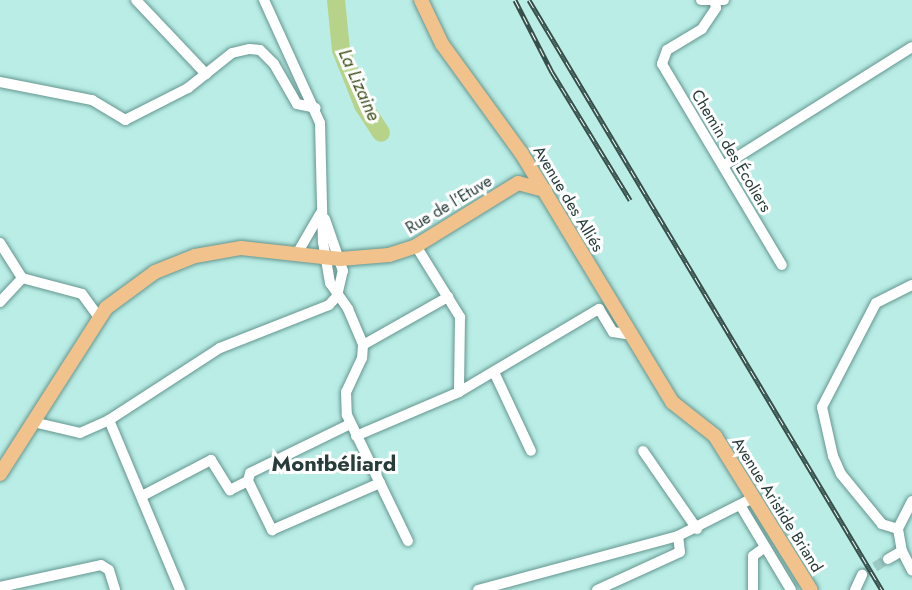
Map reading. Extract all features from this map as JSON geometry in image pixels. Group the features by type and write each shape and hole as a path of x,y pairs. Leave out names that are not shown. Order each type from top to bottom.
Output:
{"main road":[{"name":"Avenue des Alliés","path":"421,0 442,44 522,154 672,402 687,415"},
{"name":"Rue de l'Etuve","path":"518,183 522,154"},
{"name":"Rue de l'Etuve","path":"0,474 99,317 121,294 149,276 195,256 242,248 298,252 340,259 368,259 416,246 518,183 545,190"},
{"name":"Avenue Aristide Briand","path":"687,415 715,436 811,590"}],"street":[{"path":"136,0 206,74"},
{"path":"264,0 316,108 322,152 321,211 330,283 363,345 362,358 346,392 350,424 408,541"},
{"path":"701,0 719,1"},
{"name":"Chemin des Écoliers","path":"719,1 702,30 667,50 662,64 782,265"},
{"path":"723,166 912,47"},
{"path":"0,82 92,100 125,120 188,88 232,53 260,50 274,64 297,104 316,108"},
{"path":"298,252 321,211"},
{"path":"33,422 80,433 109,420 220,348 329,305 337,296 342,278 340,259 321,211"},
{"path":"0,243 22,278 69,290 87,298 99,317"},
{"path":"416,246 460,317 459,392"},
{"path":"0,302 22,278"},
{"path":"898,529 882,524 841,474 833,456 822,407 876,303 912,285"},
{"path":"363,345 448,297"},
{"path":"356,436 459,392 599,309 613,332 631,336"},
{"path":"494,372 531,451"},
{"path":"109,420 180,590"},
{"path":"350,424 250,473 248,482 272,530 380,483"},
{"path":"643,451 697,529"},
{"path":"142,496 211,460 230,490 248,482"},
{"path":"478,590 599,554 678,536 697,529 753,498"},
{"path":"912,501 898,529 902,551 912,571"},
{"path":"740,506 791,590"},
{"path":"597,590 680,552 678,536"},
{"path":"753,590 753,556 765,547"},
{"path":"888,559 902,551"},
{"path":"0,587 101,565 109,570 115,590"},
{"path":"855,590 862,575"}],"waterway":[{"name":"La Lizaine","path":"336,0 341,50 363,105 381,133"}],"tunnel":[{"path":"862,575 888,559"}],"railway":[{"path":"515,0 552,72 630,200"},
{"path":"529,0 882,590"}],"district":[{"name":"Montbéliard","path":"334,464"}]}
